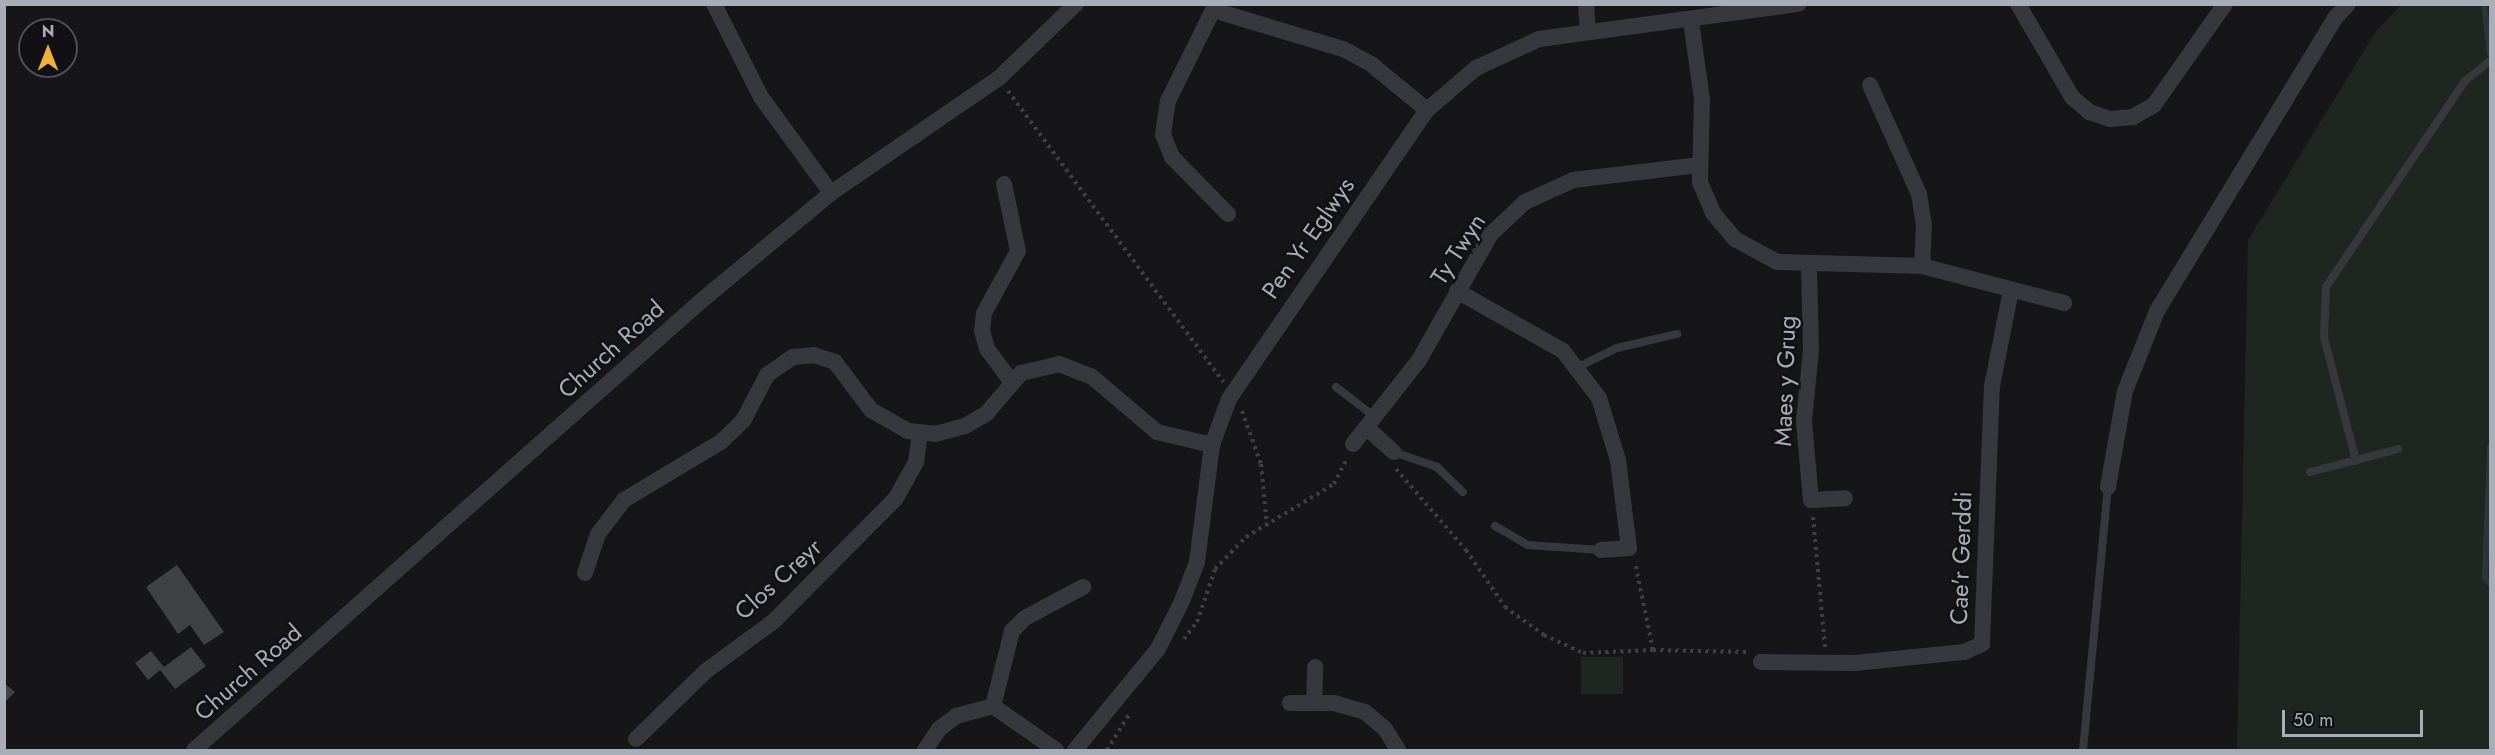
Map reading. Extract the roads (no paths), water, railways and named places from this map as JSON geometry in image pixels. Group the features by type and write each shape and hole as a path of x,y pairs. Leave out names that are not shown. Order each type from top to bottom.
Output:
{"street":[{"path":"714,4 761,97 831,194"},
{"name":"Church Road","path":"194,750 701,301 831,194 999,78 1077,4"},
{"path":"1586,4 1588,31"},
{"path":"2018,4 2072,97 2089,112 2110,119 2133,117 2154,105 2225,4"},
{"path":"2108,487 2125,391 2157,311 2335,18 2348,4"},
{"name":"Pen Yr Eglwys","path":"1075,750 1158,649 1182,601 1197,562 1212,445 1232,394 1427,110 1458,81 1496,57 1539,39 1588,31 1691,21 1794,5"},
{"path":"1228,214 1176,162 1163,135 1168,100 1210,7 1343,49 1371,64 1427,110"},
{"path":"1691,21 1702,99 1698,165 1705,198 1735,240 1770,259 1809,265 1922,266 2064,303"},
{"path":"1870,86 1919,194 1924,224 1922,266"},
{"name":"Ty Twyn","path":"1353,444 1419,360 1491,234 1525,202 1546,190 1603,174 1698,165"},
{"path":"1004,184 1018,251 984,313 982,330 987,349 1010,380"},
{"name":"Maes y Grug","path":"1809,265 1811,350 1804,422 1811,500 1845,498"},
{"name":"Cae'r Gerddi","path":"1761,662 1826,663 1964,652 1982,644 1992,386 2011,290"},
{"path":"1457,291 1542,337 1578,367 1609,420 1629,548 1601,550"},
{"path":"585,573 598,534 624,500 723,441 743,421 767,375 793,357 814,355 835,362 871,410 897,427 920,433 950,431 976,421 986,414 1010,380 1033,367 1070,366 1091,376 1157,432 1212,445"},
{"path":"1371,423 1391,456"},
{"name":"Clos Creyr","path":"636,739 706,671 774,621 896,498 916,462 920,433"},
{"path":"993,706 1012,631 1025,618 1083,587"},
{"path":"1314,702 1315,667"},
{"path":"1290,702 1314,702 1365,712 1385,729 1398,750"},
{"path":"925,750 939,729 956,716 993,706"},
{"path":"993,706 1056,750"}],"lane":[{"path":"2356,461 2324,338 2326,287 2465,81 2490,61"},
{"path":"1578,367 1632,343 1677,334"},
{"path":"1336,387 1371,423"},
{"path":"2310,472 2398,449"},
{"path":"1391,456 1437,467 1463,492"},
{"path":"2084,750 2108,487"},
{"path":"1495,526 1528,545 1601,550"}],"waterway":[{"path":"2484,4 2490,54"},
{"path":"2490,447 2485,578 2490,584"}]}
